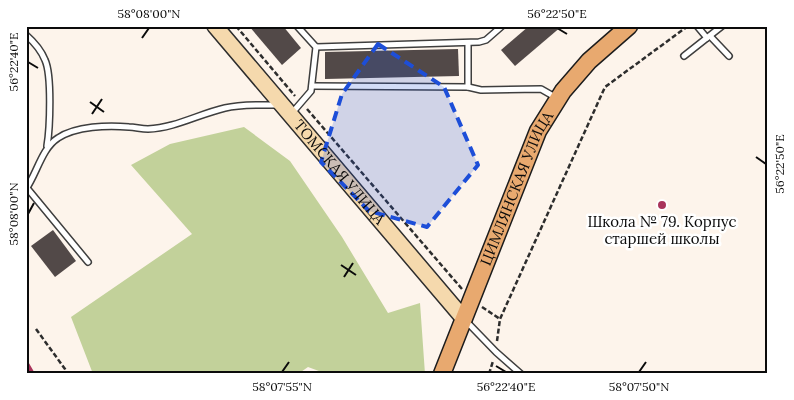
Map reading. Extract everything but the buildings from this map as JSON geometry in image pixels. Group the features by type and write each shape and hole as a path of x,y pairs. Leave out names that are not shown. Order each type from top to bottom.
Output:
{"main road":[{"name":"ЦИМЛЯНСКАЯ УЛИЦА","path":"442,374 538,131 558,98 589,60 629,26"}],"street":[{"name":"ТОМСКАЯ УЛИЦА","path":"215,26 464,319"}],"lane":[{"path":"47,146 64,134 80,129 120,126 147,129 180,123 226,108 286,110 301,103 311,91 316,47 297,26"},
{"path":"316,47 468,43 486,40 502,26"},
{"path":"697,26 729,56"},
{"path":"684,56 722,26"},
{"path":"26,35 42,52 48,70 49,133 47,146 27,188 88,262"},
{"path":"468,43 468,87"},
{"path":"312,86 468,87 480,90 541,89 558,98"},
{"path":"464,319 496,352 521,374"}],"path":[{"path":"236,26 471,300 500,319"},
{"path":"489,374 496,352 500,319 605,87 688,26"},
{"path":"36,329 67,374"}],"highlighted area":[{"path":"378,44 444,87 478,165 427,227 369,211 321,162 342,94"}],"green space":[{"path":"244,127 290,161 342,237 388,313 420,303 425,374 327,374 308,367 298,374 93,374 71,317 192,234 131,165 170,144"}],"railway":[{"path":"26,362 33,374"}],"place":[{"name":"Школа № 79. Корпус старшей школы","path":"662,205"}]}
